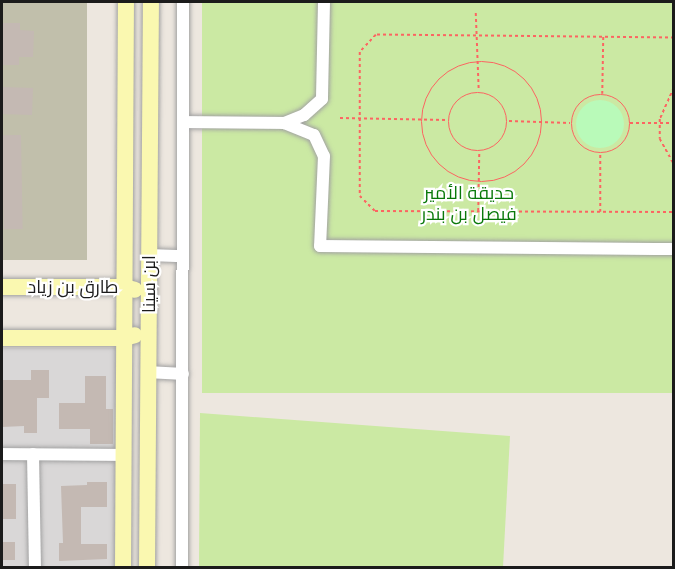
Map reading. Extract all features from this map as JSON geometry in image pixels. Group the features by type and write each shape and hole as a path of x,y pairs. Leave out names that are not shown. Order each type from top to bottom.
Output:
{"street":[{"name":"ابن سينا","path":"123,567 126,2"},
{"name":"ابن سينا","path":"147,567 151,2"},
{"path":"182,567 183,2"},
{"path":"184,122 284,123 304,116 322,99 324,2"},
{"path":"284,123 314,135 324,156 320,246 674,249"},
{"path":"149,255 183,256"},
{"name":"طارق بن زياد","path":"2,287 124,287 140,292 149,314"},
{"path":"2,338 124,339 144,328 149,314"},
{"path":"148,372 183,374"},
{"path":"2,454 124,455"},
{"path":"33,454 35,567"}],"path":[{"path":"476,13 479,92"},
{"path":"674,38 376,34 360,52 360,196 375,212 674,212"},
{"path":"602,95 603,37"},
{"path":"478,62 494,62 514,70 530,84 540,102 543,123 539,141 530,158 516,171 499,180 478,182 462,179 439,163 424,138 422,120 426,99 437,81 454,68 478,62"},
{"path":"674,88 665,100 660,123 660,139 674,164"},
{"path":"479,92 502,104 508,121 496,146 479,152 469,150 454,139 449,120 462,97 479,92"},
{"path":"602,95 623,105 630,123 624,141 600,153 583,147 572,123 579,105 602,95"},
{"path":"340,118 449,120"},
{"path":"508,121 572,123"},
{"path":"630,123 674,123"},
{"path":"478,212 479,152"},
{"path":"600,153 600,212"}],"shaded area":[{"path":"2,2 87,2 87,260 2,260"},
{"path":"2,348 118,348 118,568 2,568"}],"green space":[{"name":"حديقة الأمير فيصل بن بندر","path":"202,2 673,2 673,393 202,393"},
{"path":"595,100 605,100 617,107 624,119 624,129 617,141 605,148 595,148 580,137 576,129 576,119 587,104"},
{"path":"200,413 510,436 503,567 199,567"}],"building":[{"path":"2,23 20,23 20,30 34,31 33,57 19,57 19,65 2,65"},
{"path":"2,87 33,88 32,115 2,114"},
{"path":"2,135 21,135 23,229 4,229"},
{"path":"31,370 49,370 49,398 37,398 37,433 24,433 24,426 2,427 2,380 31,380"},
{"path":"85,376 106,376 106,409 113,409 113,444 90,444 90,429 59,429 59,403 85,403"},
{"path":"87,482 107,482 107,507 81,507 81,544 107,544 107,559 59,561 59,543 63,543 61,486 87,485"},
{"path":"2,484 16,484 16,519 2,519"},
{"path":"2,542 15,542 15,560 2,560"}]}
